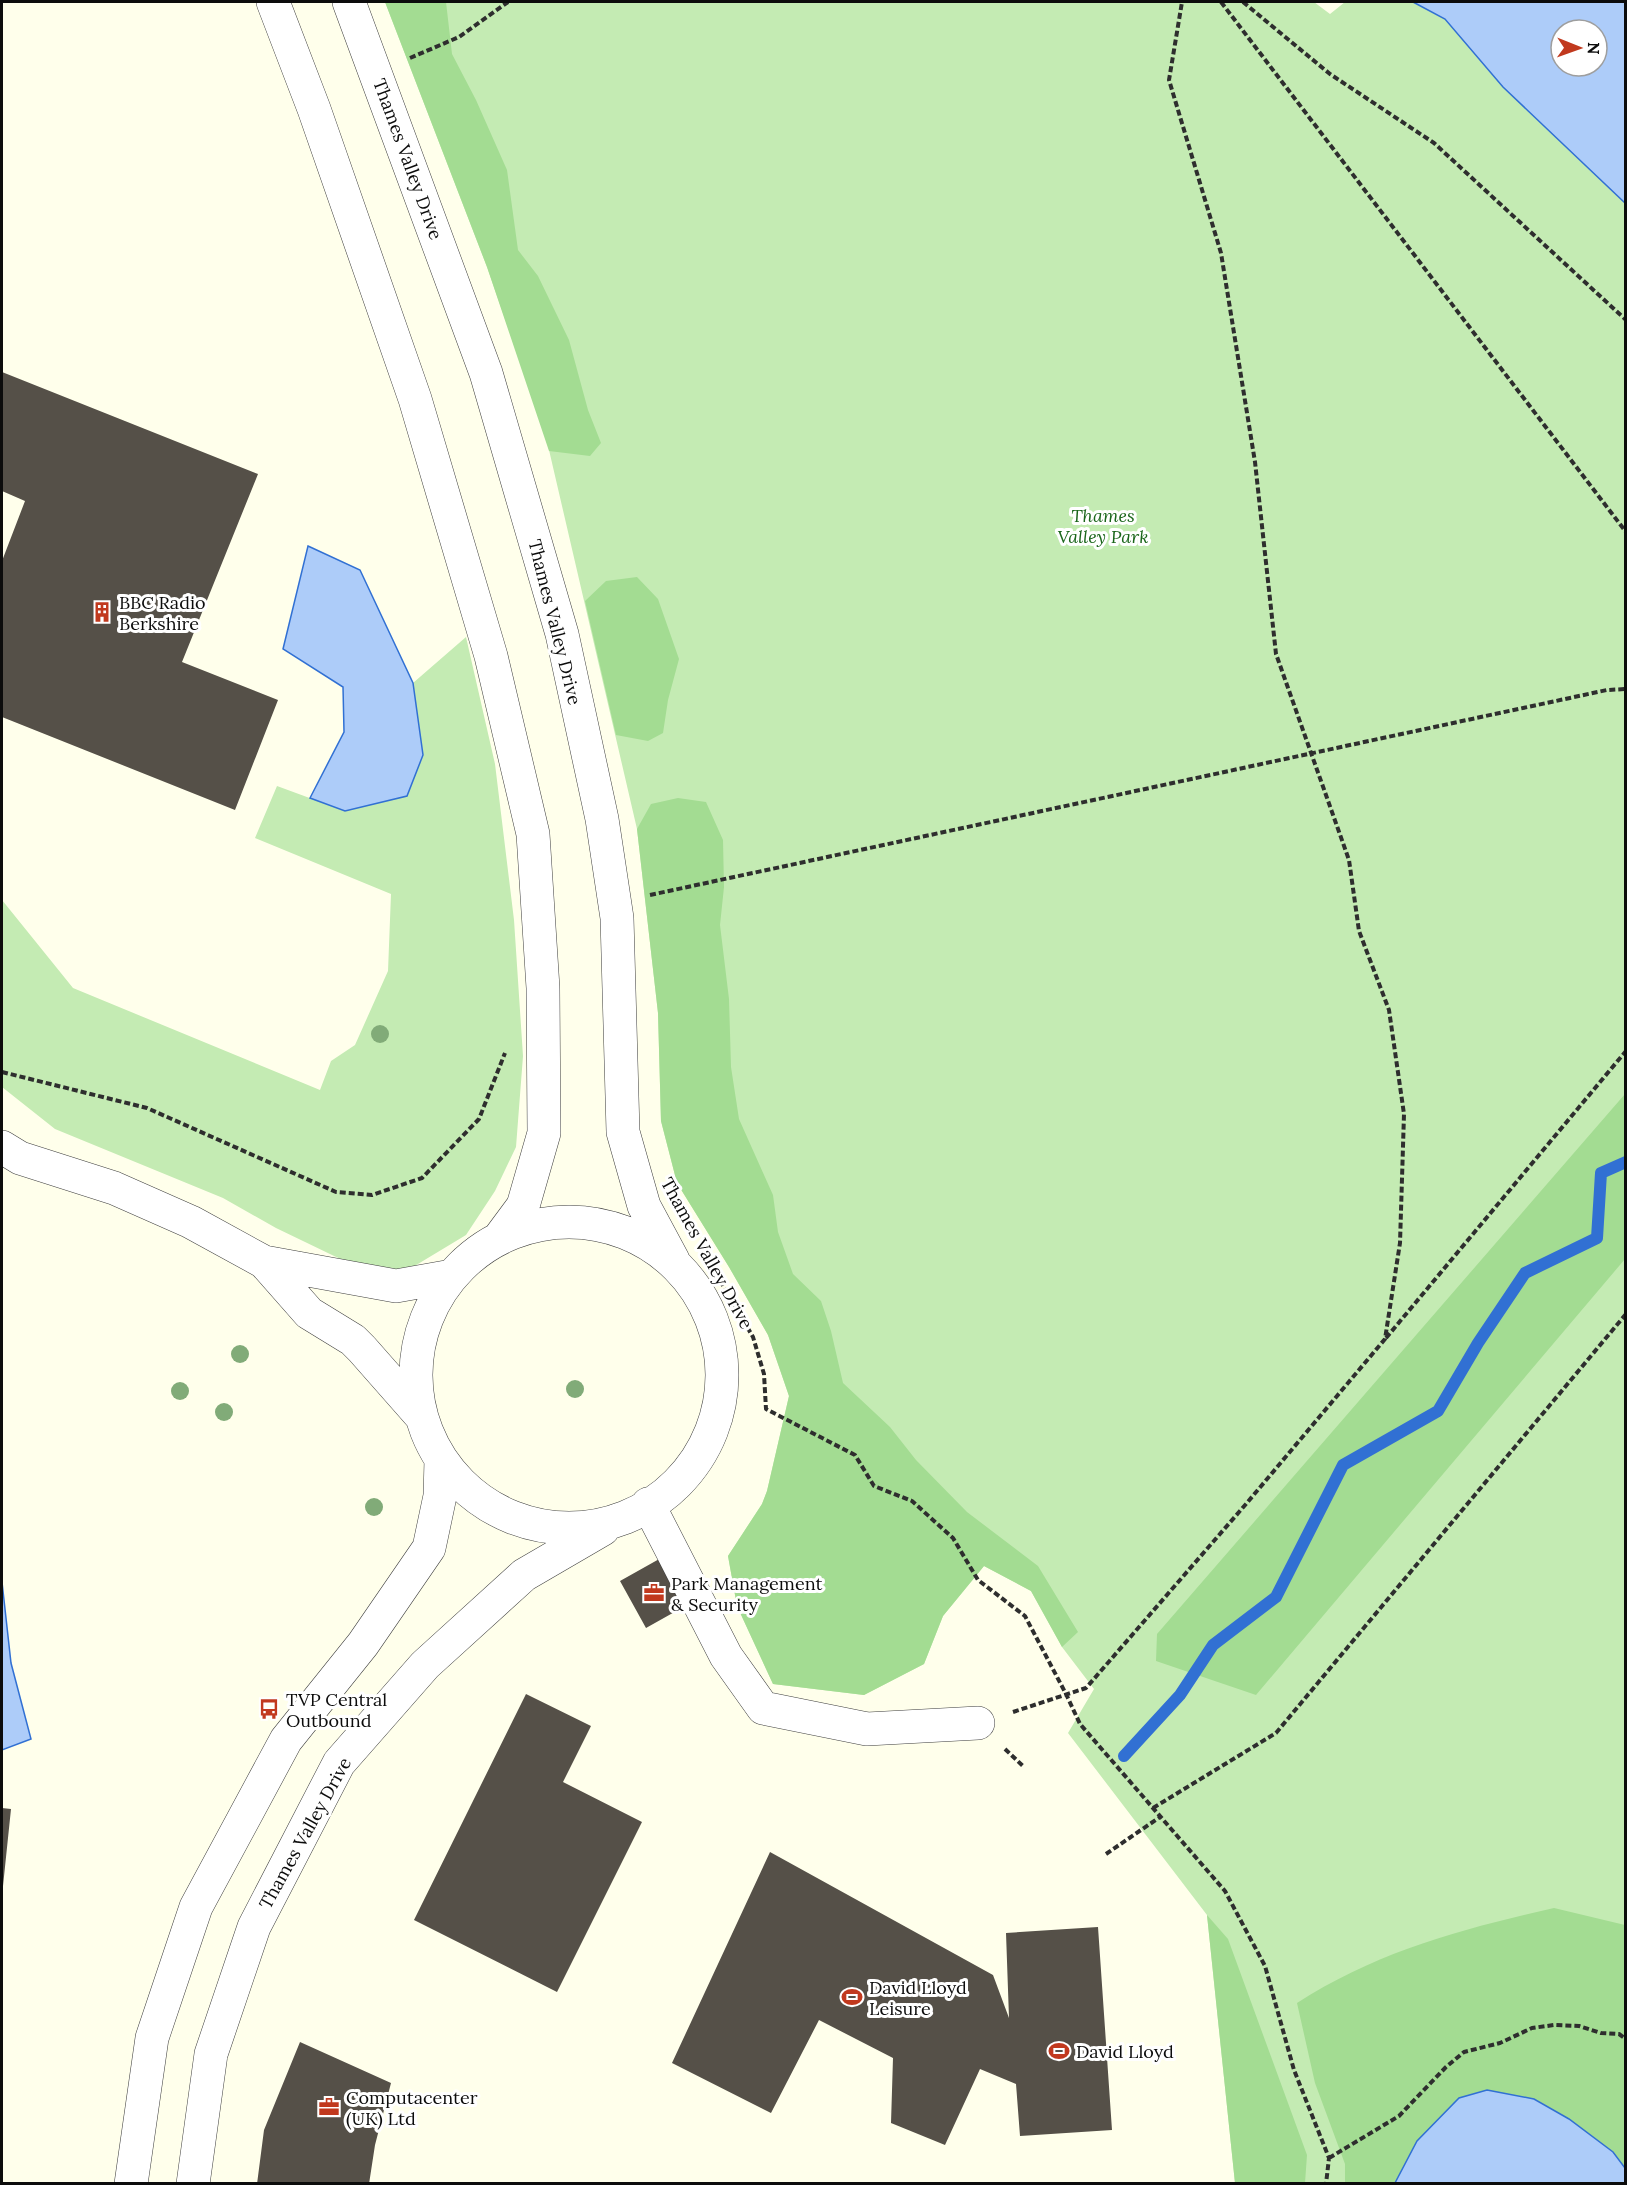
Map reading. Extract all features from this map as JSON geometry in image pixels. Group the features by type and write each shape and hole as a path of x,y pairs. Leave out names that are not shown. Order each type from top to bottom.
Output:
{"street":[{"path":"273,2 314,109 415,399 491,656 533,834 543,988 543,1133 524,1206 500,1237 452,1276 423,1328 416,1362 421,1416"},
{"name":"Thames Valley Drive","path":"193,2184 210,2054 251,1937 339,1763 425,1665 524,1575 671,1491 699,1459 719,1412 722,1354 710,1312 673,1260 644,1206 623,1132 617,918 602,819 562,634 486,373 349,2"},
{"path":"8,1154 114,1188 191,1222 264,1262 396,1286 452,1276"},
{"path":"500,1237 546,1222 621,1229 673,1260"},
{"path":"264,1262 309,1313 352,1340 362,1349 421,1416 441,1460 475,1497 520,1521 559,1529 612,1524"},
{"path":"131,2184 152,2038 196,1907 286,1740 363,1644 429,1548 440,1496 441,1460"},
{"path":"648,1504 726,1656 763,1708 867,1729 978,1724"}],"path":[{"path":"400,63 459,37 508,2"},
{"path":"1182,2 1169,80 1221,253 1255,462 1276,654 1349,860 1359,931 1389,1010 1404,1113 1400,1243 1385,1339"},
{"path":"1221,2 1626,532"},
{"path":"1243,2 1330,74 1434,143 1626,321"},
{"path":"664,891 1607,690 1626,689"},
{"path":"2,1072 147,1108 336,1192 372,1195 422,1178 479,1119 505,1053 507,1042"},
{"path":"1024,1767 978,1724 1086,1688 1246,1504 1626,1051"},
{"name":"Thames Valley Drive","path":"709,1261 753,1337 764,1374 766,1409 855,1455 874,1486 912,1501 953,1539 978,1580 1024,1617 1066,1694"},
{"path":"1153,1808 1276,1733 1626,1314"},
{"path":"1066,1694 1080,1724 1225,1891 1265,1966 1294,2070 1329,2158 1326,2184"},
{"path":"1106,1854 1160,1817"},
{"path":"1329,2158 1399,2116 1446,2067 1464,2052 1500,2043 1532,2028 1554,2025 1579,2026 1601,2033 1619,2034 1626,2039"}],"green space":[{"name":"Thames Valley Park","path":"385,2 1314,2 1330,14 1345,2 1413,2 1445,19 1503,87 1625,203 1625,2183 1235,2183 1207,1915 1068,1733 1094,1689 1062,1647 1031,1591 984,1566 943,1616 924,1664 864,1695 773,1684 737,1606 728,1556 762,1504 767,1491 789,1396 768,1335 677,1183 661,1121 658,1013 637,829 546,437 487,267"},
{"path":"385,2 446,2 452,54 476,100 507,170 518,250 538,276 569,340 588,410 601,443 590,456 549,451 487,267"},
{"path":"637,577 658,599 679,659 668,700 663,733 648,741 616,735 585,601 606,581"},
{"path":"466,637 495,764 514,920 523,1056 516,1147 495,1191 466,1235 403,1273 359,1268 276,1228 223,1198 55,1129 2,1087 2,900 73,988 320,1090 331,1061 355,1045 388,971 391,894 255,838 277,786 345,811 423,755 413,683"},
{"path":"678,798 706,802 723,840 724,887 720,925 729,999 731,1067 739,1119 773,1195 778,1232 793,1274 821,1301 831,1331 843,1383 890,1427 916,1460 967,1512 1038,1566 1078,1632 1062,1647 1031,1591 984,1566 943,1616 924,1664 864,1695 773,1684 737,1606 728,1556 762,1504 767,1491 789,1396 768,1335 677,1183 661,1121 658,1013 637,829 651,804"},
{"path":"1625,1094 1625,1259 1256,1695 1156,1661 1157,1634"},
{"path":"1554,1908 1625,1925 1625,2168 1613,2152 1487,2090 1459,2098 1417,2141 1395,2183 1345,2183 1345,2164 1315,2083 1297,2003 1358,1969 1421,1944 1486,1924"},
{"path":"1207,1915 1228,1939 1307,2155 1305,2183 1235,2183"}],"water":[{"path":"1413,2 1625,2 1625,203 1503,87 1445,19"},
{"path":"308,546 360,570 413,683 423,755 407,796 345,811 310,798 344,732 343,687 283,649"},
{"path":"2,1582 11,1663 31,1739 2,1750"},
{"path":"1487,2090 1534,2099 1569,2119 1613,2152 1625,2168 1625,2183 1395,2183 1417,2141 1459,2098"}],"building":[{"name":"BBC Radio Berkshire","path":"2,372 258,474 182,662 278,700 235,810 2,717 2,561 25,501 2,491"},
{"name":"Park Management & Security","path":"661,1558 687,1605 646,1628 620,1581"},
{"path":"526,1694 591,1726 563,1782 642,1822 557,1992 414,1920"},
{"path":"2,1808 11,1809 3,1886 2,1886"},
{"name":"David Lloyd Leisure","path":"770,1852 993,1975 1009,2018 1006,1933 1098,1927 1112,2130 1020,2136 1016,2084 980,2069 945,2145 891,2123 893,2058 819,2020 771,2113 672,2063"},
{"name":"Computacenter (UK) Ltd","path":"300,2042 391,2083 375,2145 369,2184 257,2184 264,2130"}],"waterway":[{"path":"1124,1756 1180,1695 1213,1645 1276,1597 1343,1465 1438,1411 1478,1343 1525,1273 1597,1238 1601,1173 1626,1162"}],"place":[{"name":"BBC Radio Berkshire","path":"102,612"},
{"name":"Park Management & Security","path":"654,1593"},
{"name":"TVP Central Outbound","path":"269,1709"},
{"name":"David Lloyd Leisure","path":"852,1997"},
{"name":"David Lloyd","path":"1059,2051"},
{"name":"Computacenter (UK) Ltd","path":"329,2107"}]}
